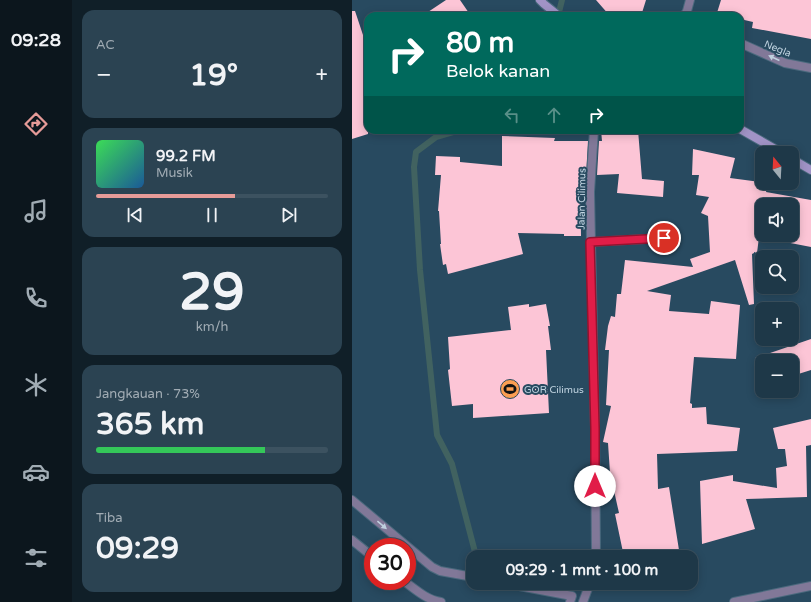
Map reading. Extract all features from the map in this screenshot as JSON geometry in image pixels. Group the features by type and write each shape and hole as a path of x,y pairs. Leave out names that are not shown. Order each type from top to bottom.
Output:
{"main road":[{"path":"543,3 554,12"},
{"path":"744,131 770,146"},
{"path":"799,163 811,170"}],"street":[{"path":"685,12 690,0"},
{"name":"Negla","path":"744,45 785,63 811,68"},
{"name":"Jalan Cilimus","path":"594,134 590,192 590,242 595,428 596,550"},
{"path":"590,242 664,238"},
{"path":"352,500 432,567 440,571 466,576"},
{"path":"352,540 364,550"},
{"path":"734,602 811,586"},
{"path":"415,590 429,598 441,602"},
{"path":"540,590 572,596 570,602"},
{"path":"583,602 587,590"}],"building":[{"path":"446,0 460,0 468,12 428,12"},
{"path":"596,0 646,0 642,12 606,12"},
{"path":"721,0 811,0 811,39 752,28 753,22 744,20 744,12 717,12"},
{"path":"352,11 355,11 364,38 364,134 368,134 352,139"},
{"path":"601,134 638,134 642,179 664,181 663,197 617,193 619,174 597,175 599,141 602,141"},
{"path":"502,136 555,138 554,141 588,141 586,176 580,177 581,236 518,233 523,254 448,274 446,264 443,265 440,244 438,211 441,175 435,175 436,156 460,157 460,162 502,166"},
{"path":"693,149 735,158 730,178 755,181 755,190 766,190 766,192 811,200 811,247 785,242 799,242 799,198 755,198 755,242 758,242 757,250 755,250 755,252 752,254 754,304 749,305 735,260 647,291 671,295 669,311 709,314 711,301 740,305 736,359 694,357 690,403 692,404 692,408 706,407 707,424 740,428 737,451 657,454 658,489 669,487 679,550 623,550 615,514 619,513 610,473 608,443 603,442 611,406 606,405 609,350 605,350 608,326 611,316 615,317 617,294 621,294 625,260 693,267 690,259 710,252 708,216 701,213 709,197 696,195 699,175 692,175"},
{"path":"529,304 529,307 546,304 550,326 548,326 551,350 546,350 549,413 473,418 473,404 452,406 448,370 450,369 448,337 511,330 508,307"},
{"path":"811,339 811,370 799,374 799,354 767,354 790,346 799,346 799,343"},
{"path":"811,419 811,445 806,446 807,497 746,499 755,529 702,544 700,481 733,475 733,481 777,488 776,468 787,466 785,449 778,449 773,428"}],"waterway":[{"path":"559,12 562,0"},
{"path":"446,134 436,137 416,152 414,167 420,270 437,435 452,464 474,550"}],"place":[{"name":"GOR Cilimus","path":"510,389"}],"route":[{"path":"595,486 590,242 664,238"}]}
